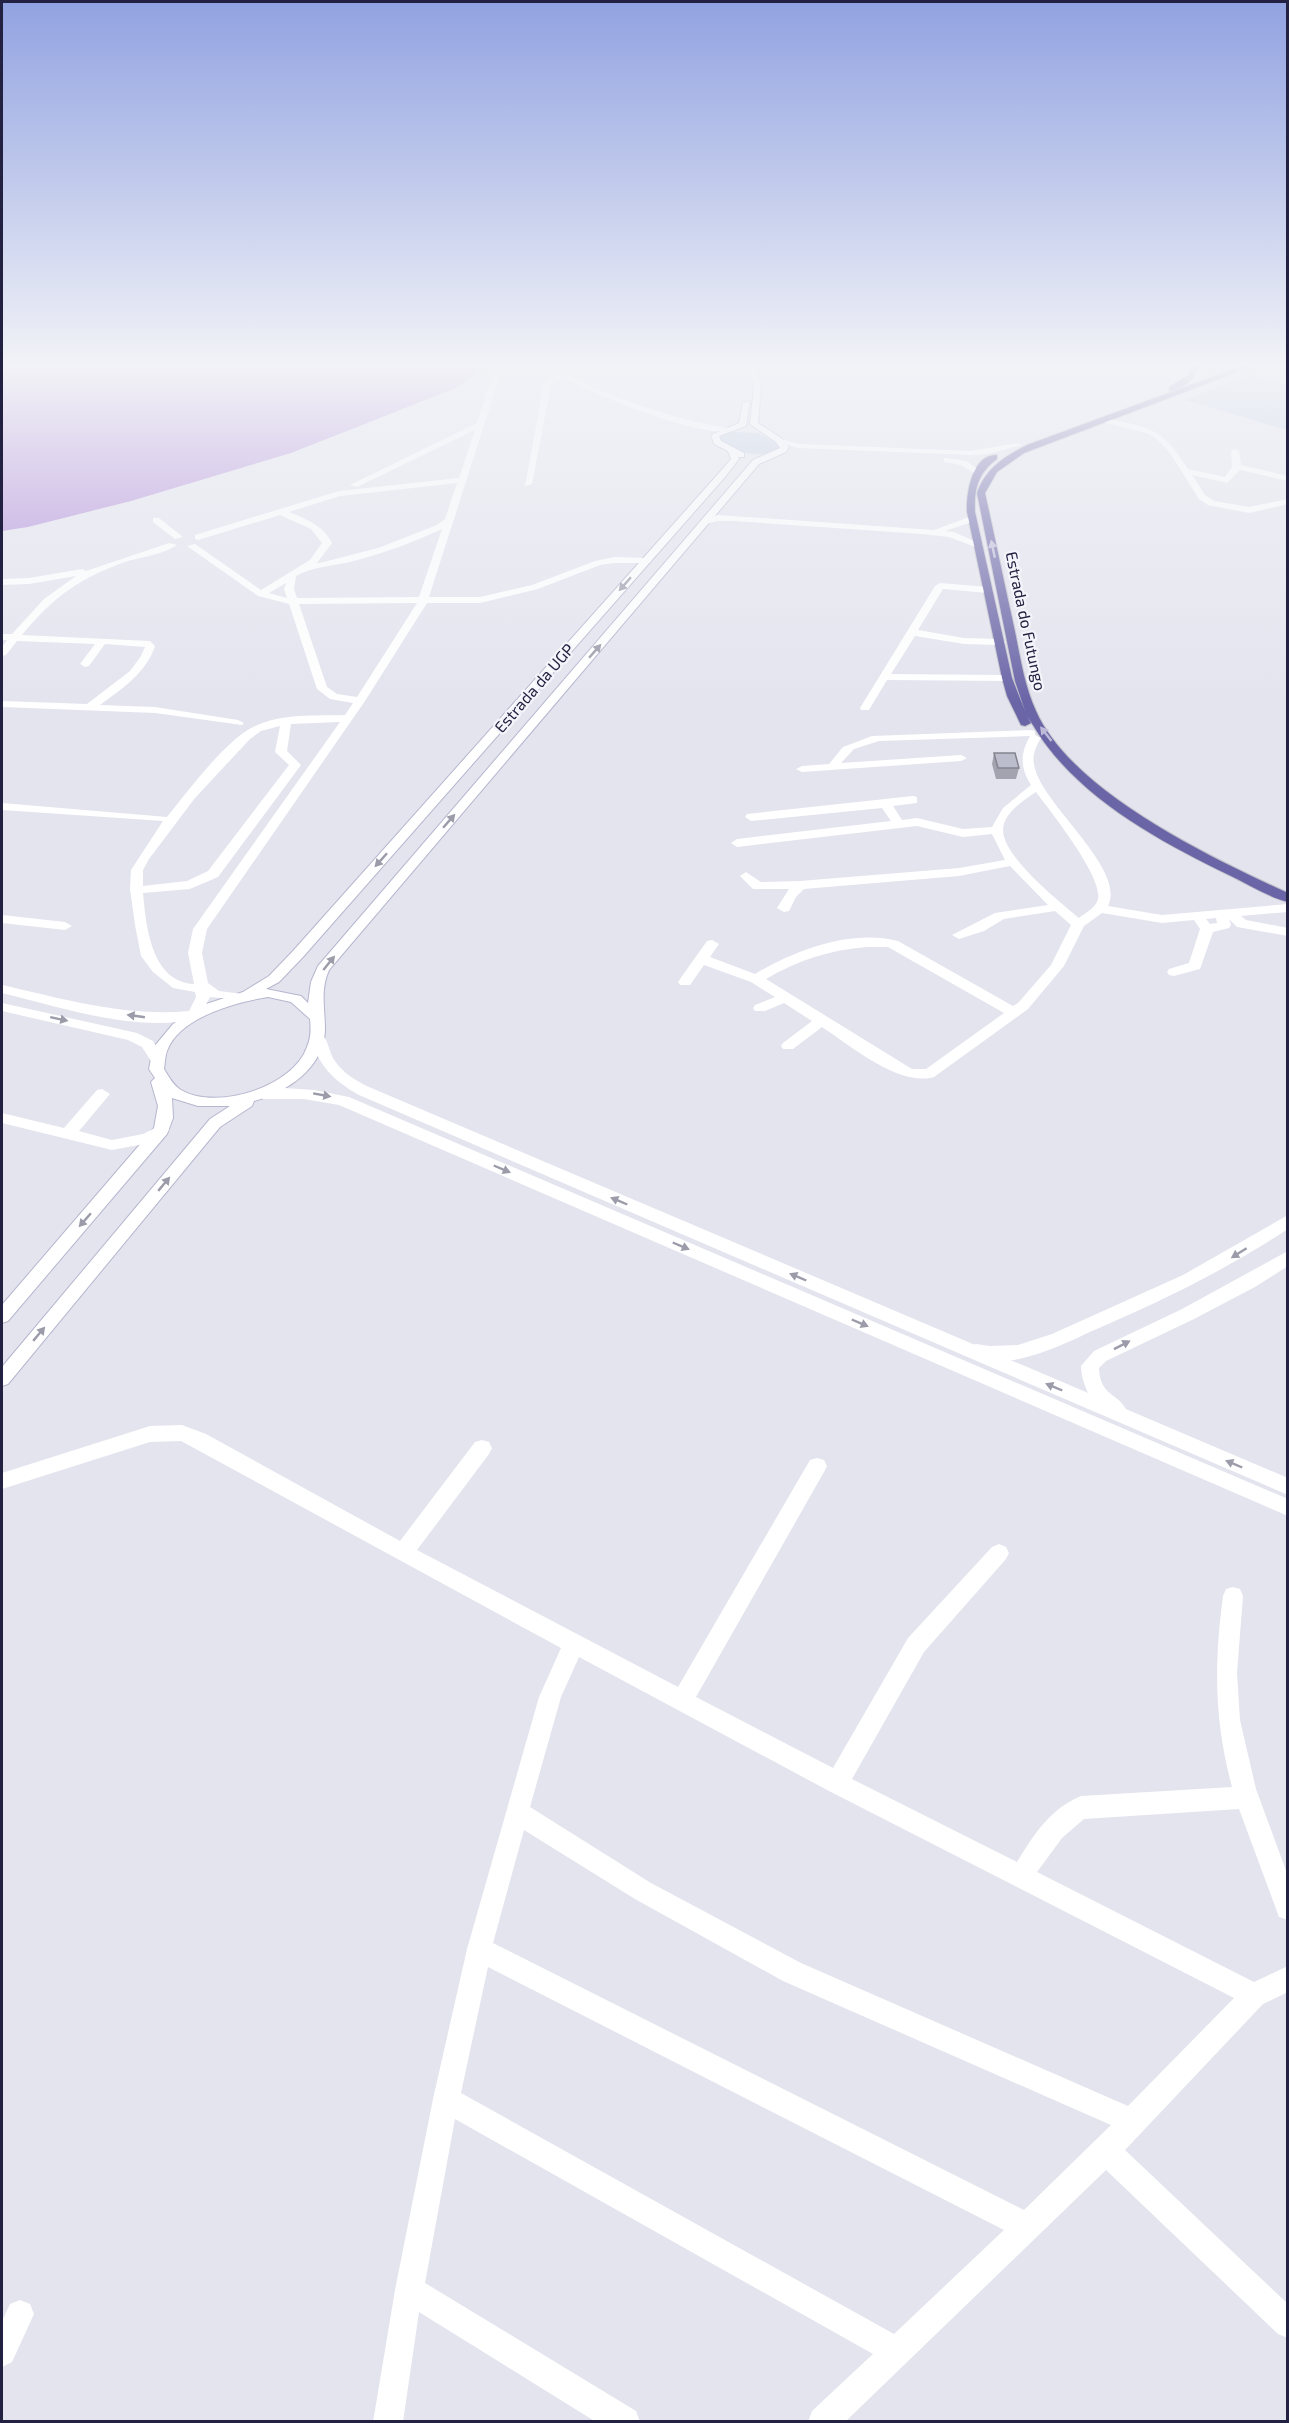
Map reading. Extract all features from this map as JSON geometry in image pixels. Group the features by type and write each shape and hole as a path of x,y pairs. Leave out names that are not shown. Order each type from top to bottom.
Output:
{"main road":[{"name":"Estrada do Futungo","path":"976,476 970,492 972,519 1011,696 1033,736 1078,783 1131,824 1184,856 1287,908"},
{"name":"Estrada do Futungo","path":"989,476 981,493 1013,648 1028,706 1041,729 1078,771 1110,799 1195,853 1287,898"}],"street":[{"path":"2,653 62,589 103,568 175,541 195,541 281,512 375,476"},
{"path":"2,989 139,1017 161,1019 194,1015 203,998 195,953 200,929 360,701 423,601 463,476"},
{"path":"528,484 530,476"},
{"name":"Estrada da UGP","path":"156,1058 172,1032 194,1015 212,1005 238,997 267,984 287,966 721,476"},
{"path":"744,476 323,969 314,991 321,1054 329,1067 343,1080 364,1091 1287,1487"},
{"path":"1188,476 1202,496 1217,505 1249,510 1287,501"},
{"path":"1208,476 1226,480 1230,476"},
{"path":"312,501 367,489 462,480"},
{"path":"716,509 720,515 735,518 951,534 978,545"},
{"path":"261,594 308,566 327,543 325,537 316,529 281,512"},
{"path":"706,521 735,518"},
{"path":"922,531 946,528 972,519"},
{"path":"156,520 175,541"},
{"path":"308,566 317,567 356,557 438,528 450,520"},
{"path":"410,538 432,537 440,540 442,544"},
{"path":"195,541 261,594 274,599 293,601 480,600 535,587 598,563 615,560 646,561"},
{"path":"2,583 29,581 103,568"},
{"path":"292,577 289,589 322,689 334,697 360,701"},
{"path":"2,583 29,588 36,594 39,612"},
{"path":"865,708 882,676 940,586 988,590"},
{"path":"911,632 964,641 999,642"},
{"path":"2,637 104,640 146,643 150,646 141,663 129,677 91,706"},
{"path":"85,664 104,640"},
{"path":"882,676 1007,678"},
{"path":"2,704 155,710 238,723"},
{"path":"238,997 216,995 202,986 191,989 173,983 151,962 144,939 138,890 139,864 183,802 249,733 268,725 286,722 348,718"},
{"path":"138,890 190,885 213,874 295,765 280,752 286,722"},
{"path":"964,772 961,758 967,734"},
{"path":"702,959 756,979 896,1067 920,1076 929,1074 1023,1006 1057,966 1078,924 1100,909 1105,899 1104,885 1094,865 1037,786 1027,764 1027,752 1033,736 967,734 879,738 861,742 845,750 837,758 833,767"},
{"path":"802,769 961,758"},
{"path":"1037,786 1012,805 1003,816 997,830 999,842 1014,862 1078,924"},
{"path":"751,818 913,800"},
{"path":"885,804 898,824"},
{"path":"2,806 162,818"},
{"path":"737,843 898,824 933,824 963,833 997,830"},
{"path":"746,876 759,886 800,885 959,872 1014,862"},
{"path":"784,908 789,895 800,885"},
{"path":"959,935 979,928 1000,916 1058,907"},
{"path":"1100,909 1162,919 1287,908"},
{"path":"1207,929 1224,925 1226,913"},
{"path":"1226,913 1242,924 1275,928 1287,932"},
{"path":"1198,917 1207,929"},
{"path":"2,920 65,926"},
{"path":"1174,972 1196,966 1207,929"},
{"path":"756,979 785,962 824,947 885,942 893,944 1014,1013"},
{"path":"685,982 712,944"},
{"name":"Estrada da UGP","path":"238,997 272,994 294,998 311,1008 316,1017"},
{"path":"760,1008 787,997"},
{"path":"2,1007 132,1036 148,1044 156,1058 157,1076 167,1108 166,1120 161,1130 2,1316"},
{"path":"788,1046 822,1020"},
{"path":"2,1379 215,1123 283,1083 300,1070 312,1054 318,1038"},
{"path":"157,1076 177,1095 201,1102 230,1101 263,1094 305,1093 324,1095 344,1101 1287,1508"},
{"path":"68,1134 102,1094"},
{"path":"2,1118 112,1144 149,1138 161,1130"},
{"path":"112,1144 126,1155 129,1163 123,1176"},
{"path":"960,1346 993,1355 1025,1352 1164,1294 1233,1257 1287,1221"},
{"path":"1140,1424 1107,1404 1094,1392 1089,1379 1090,1366 1100,1356 1114,1348 1198,1309 1249,1282 1287,1257"},
{"path":"2,1481 150,1434 182,1433 268,1476 403,1553 837,1783 1254,1995"},
{"path":"403,1553 482,1448"},
{"path":"682,1700 817,1466"},
{"path":"837,1783 916,1646 999,1553"},
{"path":"1233,1596 1226,1654 1228,1718 1236,1757 1248,1797 1287,1908"},
{"path":"388,2421 409,2290 446,2099 479,1949 550,1697 574,1644"},
{"path":"1021,1877 1051,1829 1066,1816 1081,1808 1248,1797"},
{"path":"518,1813 643,1891 792,1972 1132,2121"},
{"path":"479,1949 1028,2227"},
{"path":"823,2421 898,2352 1106,2151 1254,1995 1287,1978"},
{"path":"446,2099 898,2352"},
{"path":"1106,2151 1287,2324"},
{"path":"409,2290 625,2421"},
{"path":"2,2352 20,2314"}],"shaded area":[{"path":"2,476 214,476 131,501 28,527 2,531"}],"building":[{"path":"994,753 1015,753 1019,768 998,768"}]}
